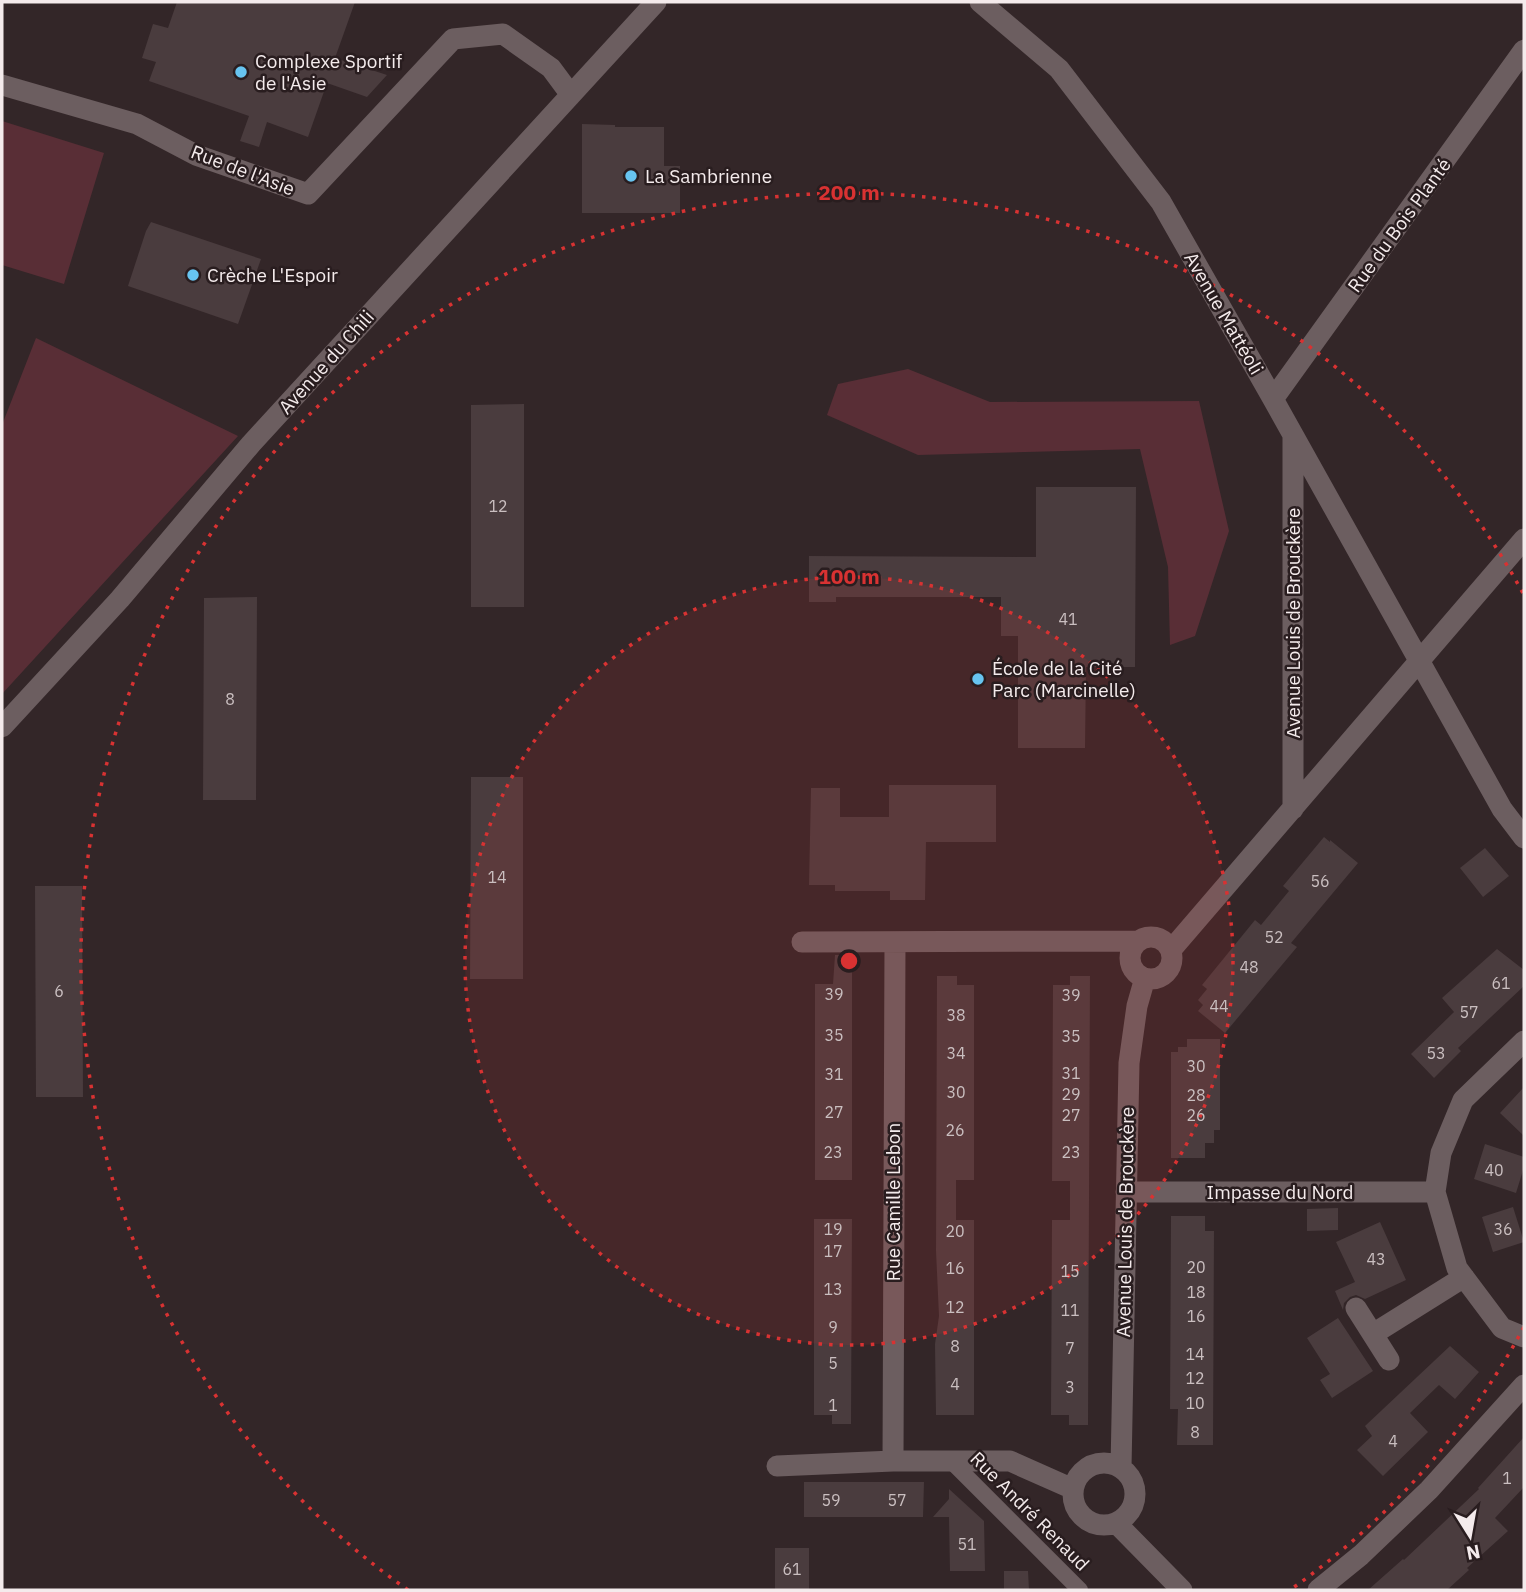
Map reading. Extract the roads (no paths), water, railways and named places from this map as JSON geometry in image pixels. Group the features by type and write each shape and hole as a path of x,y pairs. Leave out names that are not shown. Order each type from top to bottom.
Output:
{"street":[{"name":"Avenue du Chili","path":"2,727 120,599 251,444 656,2"},
{"name":"Avenue Mattéoli","path":"980,2 1059,69 1161,202 1502,809 1524,838"},
{"name":"Rue de l'Asie","path":"2,85 137,124 196,155 307,194 453,39 503,34 551,68 571,95"},
{"name":"Rue du Bois Planté","path":"1273,399 1524,50"},
{"name":"Avenue Louis de Brouckère","path":"1293,436 1293,809"},
{"path":"1171,950 1524,539"},
{"path":"1146,937 1155,937 1165,942 1171,950 1169,968 1163,975 1154,978 1145,978 1135,972 1130,961 1131,950 1138,941 1146,937"},
{"path":"802,942 1138,941"},
{"name":"Rue Camille Lebon","path":"893,1461 895,943"},
{"name":"Avenue Louis de Brouckère","path":"1121,1468 1129,1062 1137,1006 1145,978"},
{"path":"1524,1041 1463,1100 1441,1153 1435,1192 1457,1268 1502,1328 1524,1337"},
{"name":"Impasse du Nord","path":"1126,1192 1435,1192"},
{"path":"1373,1334 1464,1278"},
{"path":"1356,1308 1390,1360"},
{"path":"1318,1590 1361,1555 1429,1490 1524,1385"},
{"path":"777,1466 893,1461 1010,1461 1073,1489"},
{"name":"Rue André Renaud","path":"951,1461 1080,1590"},
{"path":"1101,1462 1112,1463 1121,1468 1133,1482 1135,1492 1130,1510 1124,1517 1107,1525 1088,1521 1075,1507 1072,1498 1076,1479 1082,1470 1101,1462"},
{"path":"1116,1522 1182,1590"}],"place":[{"name":"Complexe Sportif de l'Asie","path":"241,72"},
{"name":"La Sambrienne","path":"631,176"},
{"name":"Crèche L'Espoir","path":"193,275"},
{"name":"École de la Cité Parc (Marcinelle)","path":"978,679"}]}
